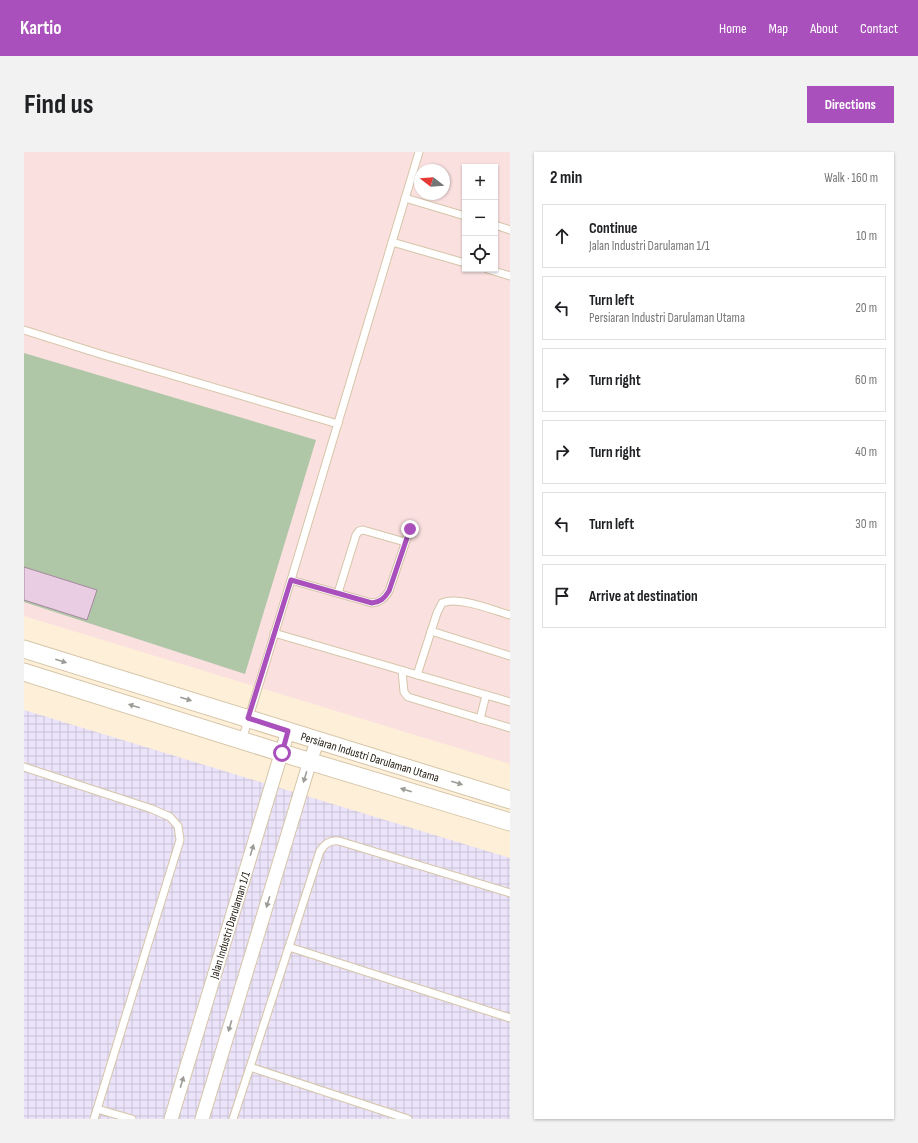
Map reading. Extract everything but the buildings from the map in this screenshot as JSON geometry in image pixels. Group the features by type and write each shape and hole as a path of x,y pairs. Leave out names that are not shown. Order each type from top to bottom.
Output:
{"street":[{"name":"Persiaran Industri Darulaman Utama","path":"24,649 510,800"},
{"name":"Persiaran Industri Darulaman Utama","path":"24,672 282,753 510,822"},
{"name":"Jalan Industri Darulaman 1/1","path":"171,1119 288,731"},
{"path":"202,1119 310,761 318,740"}],"lane":[{"path":"242,740 419,152"},
{"path":"405,198 462,215"},
{"path":"498,226 510,230"},
{"path":"392,242 462,262"},
{"path":"497,272 510,276"},
{"path":"24,330 338,424"},
{"path":"291,580 372,603 378,602 385,598 389,591 410,529"},
{"path":"338,593 356,535 359,531 363,530 405,542"},
{"path":"417,675 439,607 442,603 447,601 463,602 510,615"},
{"path":"431,631 510,656"},
{"path":"274,633 510,702"},
{"path":"402,671 404,692 408,697 510,728"},
{"path":"480,719 486,695"},
{"path":"24,767 152,809 170,817 178,826 180,840 94,1119"},
{"path":"233,1119 320,851 325,844 332,840 338,841 510,893"},
{"path":"289,946 510,1018"},
{"path":"250,1067 408,1119"},
{"path":"97,1109 132,1119"}],"shaded area":[{"path":"24,152 510,152 510,764 24,616"},
{"path":"24,710 510,858 510,1119 24,1119"}],"green space":[{"path":"24,353 316,440 245,674 24,602"}],"route":[{"path":"282,753 288,731 248,718 291,580 372,603 378,602 385,598 389,591 410,529"}]}
